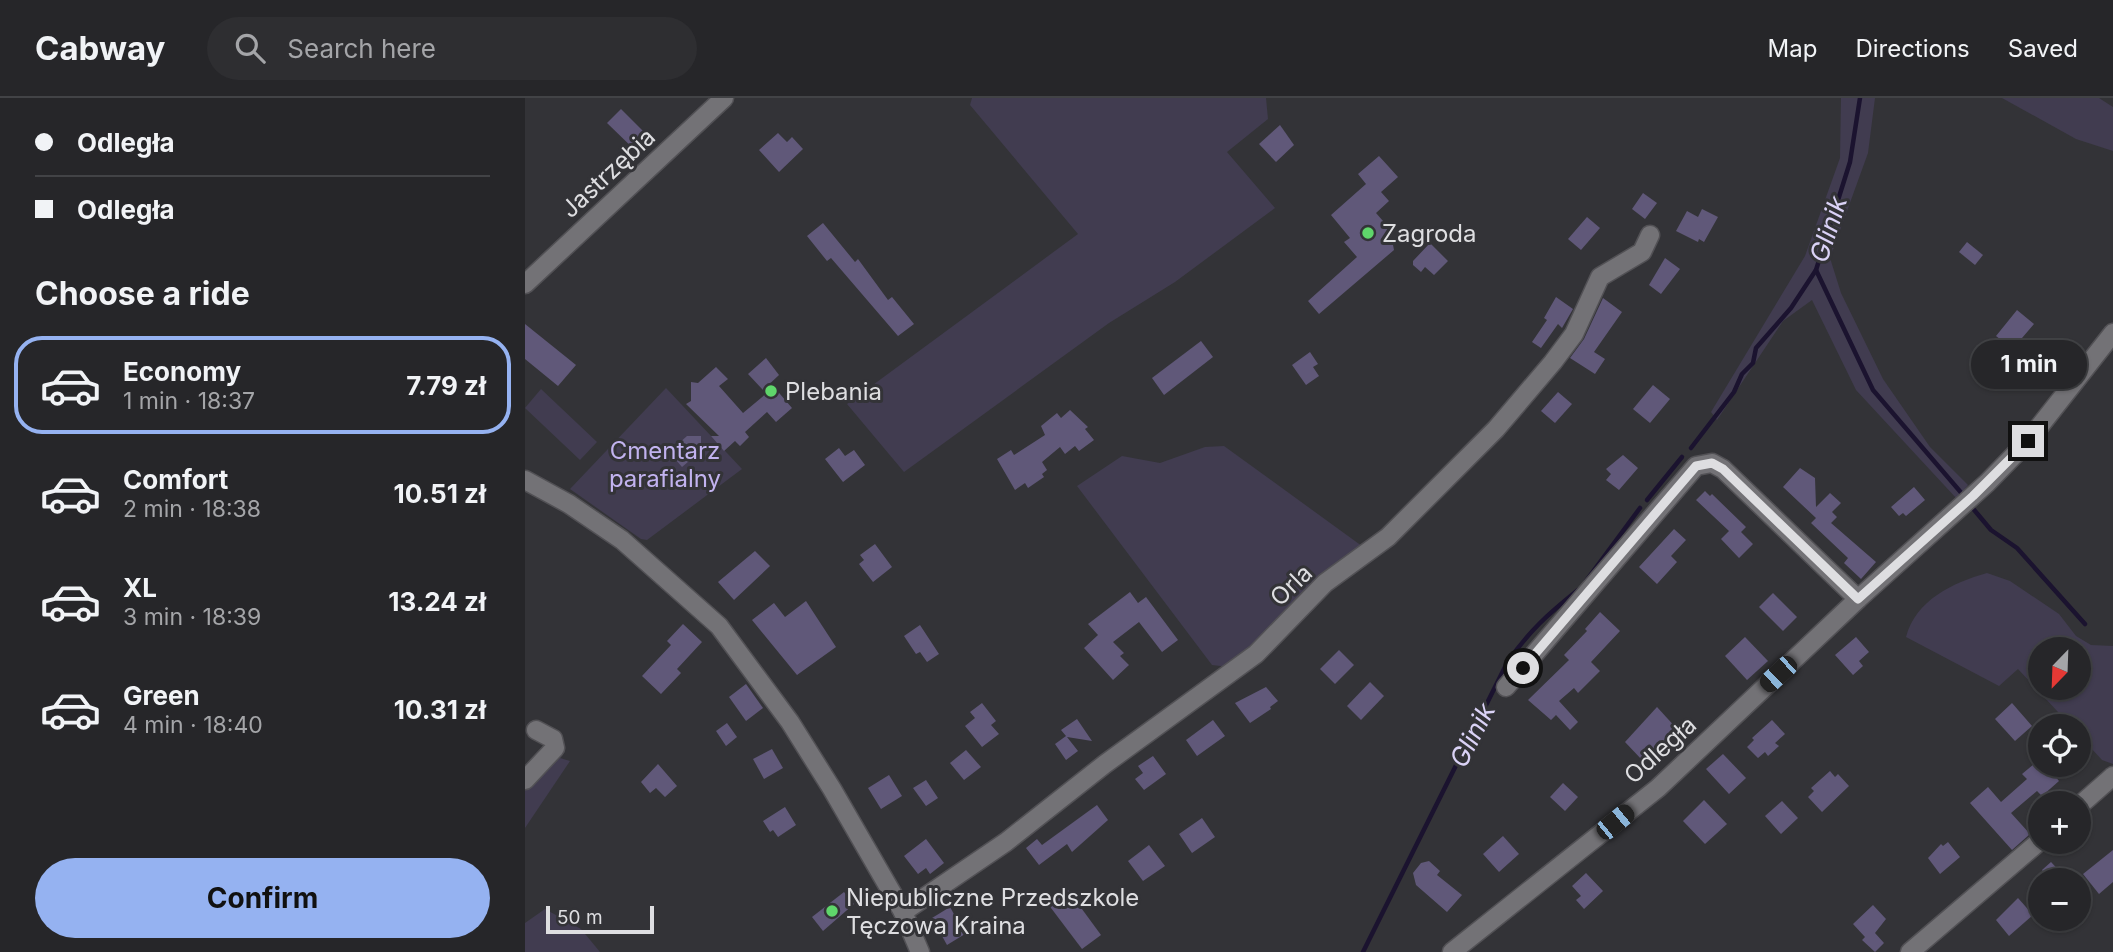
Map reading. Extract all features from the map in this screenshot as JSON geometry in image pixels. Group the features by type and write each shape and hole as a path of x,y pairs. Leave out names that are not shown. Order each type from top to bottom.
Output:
{"street":[{"name":"Jastrzębia","path":"525,284 725,98"},
{"name":"Orla","path":"902,912 1006,842 1105,764 1256,654 1325,583 1388,537 1496,429 1553,362 1574,334 1600,277 1642,252 1650,236"},
{"name":"Odległa","path":"1452,952 1658,788 1858,599 1978,491 2028,441 2113,333"},
{"path":"1506,687 1696,466 1712,463 1723,469 1858,599"},
{"path":"525,480 569,504 622,540 719,625 790,722 902,912 920,952"},
{"path":"525,780 555,748 553,739 536,730"},
{"path":"2091,795 2113,776"},
{"path":"1909,952 2028,851"}],"green space":[{"path":"972,98 1266,98 1268,119 1227,152 1275,208 1175,282 1109,323 904,472 847,404 1078,234 970,105"},
{"path":"1841,98 1875,98 1868,153 1830,258 1841,293 1883,379 1930,447 1968,485 1957,499 1856,390 1812,300 1783,321 1717,420 1711,412 1805,256 1840,158"},
{"path":"2002,98 2099,98 2113,107 2113,151 2076,139"},
{"name":"Cmentarz parafialny","path":"666,388 742,469 647,540 641,539 570,489"},
{"path":"541,389 597,442 580,460 525,408"},
{"path":"1224,446 1366,549 1229,667 1212,665 1077,486 1122,456 1160,463 1205,447"},
{"path":"1987,573 2010,581 2059,614 2078,637 2028,637 2028,680 2018,669 1999,686 1906,637 1911,624 1927,603 1961,582"},
{"path":"2091,645 2113,646 2113,764 2102,760 2091,748 2091,714 2060,714 2047,700 2091,700"},
{"path":"560,758 570,761 525,828 525,790"},
{"path":"545,909 581,929 600,952 525,952 525,923"}],"building":[{"path":"621,109 653,141 640,155 607,123"},
{"path":"1280,125 1294,145 1276,162 1259,144"},
{"path":"778,133 787,142 792,137 803,149 779,172 759,150"},
{"path":"1379,156 1398,177 1381,192 1389,201 1376,213 1390,229 1394,250 1319,314 1308,301 1357,257 1344,242 1350,238 1331,215 1366,184 1358,174"},
{"path":"1643,193 1657,203 1645,219 1632,209"},
{"path":"1702,209 1718,217 1704,242 1699,239 1698,242 1676,231 1687,211 1698,217"},
{"path":"1587,217 1600,228 1581,250 1568,239"},
{"path":"823,223 855,262 858,259 888,300 892,297 914,324 898,336 831,258 827,261 807,236"},
{"path":"1967,242 1983,255 1975,265 1959,252"},
{"path":"1430,243 1448,261 1434,275 1425,267 1421,272 1413,265 1413,261"},
{"path":"1665,258 1680,269 1661,294 1649,285"},
{"path":"1556,297 1573,309 1562,328 1558,324 1541,348 1532,342 1547,320 1544,318"},
{"path":"1603,298 1622,312 1594,352 1605,359 1595,374 1570,358 1584,339"},
{"path":"2017,310 2034,324 2022,338 2035,348 2026,359 1996,336"},
{"path":"525,324 576,365 558,386 525,359"},
{"path":"1201,341 1213,357 1164,395 1152,378"},
{"path":"1310,352 1318,364 1313,367 1319,376 1306,385 1292,365"},
{"path":"766,358 779,375 763,390 748,374"},
{"path":"716,367 728,379 719,386 743,413 774,387 792,408 776,422 767,412 745,432 749,437 740,446 735,441 724,451 711,436 719,436 686,404 691,401 691,382 698,383"},
{"path":"1653,385 1670,399 1650,423 1633,409"},
{"path":"1558,392 1572,404 1555,423 1541,411"},
{"path":"1070,410 1088,427 1085,429 1094,440 1079,451 1075,446 1065,454 1060,447 1042,462 1047,470 1042,474 1044,477 1028,488 1025,483 1015,490 997,459 1011,450 1014,455 1045,435 1041,426 1057,413 1061,418"},
{"path":"687,436 701,436 701,451 682,467 669,452"},
{"path":"839,448 845,456 854,450 865,465 843,482 825,459"},
{"path":"1623,455 1638,468 1619,490 1606,480 1611,474 1606,469"},
{"path":"1800,468 1815,478 1816,507 1830,493 1841,503 1832,512 1837,517 1831,523 1876,562 1861,579 1844,563 1848,558 1811,523 1816,518 1783,487"},
{"path":"1914,487 1925,500 1906,516 1903,513 1899,516 1891,507"},
{"path":"1705,491 1710,496 1712,494 1746,527 1741,532 1753,544 1739,558 1721,539 1729,531 1696,500"},
{"path":"1674,529 1686,540 1671,556 1677,562 1657,584 1639,567"},
{"path":"875,544 892,567 873,582 859,564 864,560 860,555"},
{"path":"755,551 770,566 734,600 718,582"},
{"path":"1130,592 1138,603 1146,597 1178,640 1162,652 1139,622 1113,642 1124,653 1120,656 1129,665 1113,680 1084,648 1098,635 1088,624"},
{"path":"1773,593 1797,617 1783,631 1759,607"},
{"path":"806,601 836,647 797,675 752,620 774,603 785,617"},
{"path":"1600,612 1620,631 1591,662 1600,671 1578,693 1574,688 1559,701 1578,722 1570,730 1556,715 1551,720 1528,700 1569,660 1564,655 1587,631 1585,629"},
{"path":"683,624 702,642 677,669 681,673 661,694 642,676 671,645 667,641"},
{"path":"920,625 939,654 927,662 920,652 916,654 904,636"},
{"path":"1745,637 1768,661 1747,680 1725,656"},
{"path":"1856,637 1869,652 1859,661 1863,666 1853,675 1835,655"},
{"path":"1339,650 1354,665 1335,684 1320,669"},
{"path":"1370,682 1384,696 1361,720 1347,706"},
{"path":"746,684 763,708 746,721 729,697"},
{"path":"1266,687 1278,701 1250,723 1235,703"},
{"path":"982,703 996,721 991,725 999,734 982,747 965,726 975,718 970,712"},
{"path":"2012,703 2028,721 2028,730 2015,741 1995,719"},
{"path":"1657,707 1678,730 1643,761 1625,742"},
{"path":"1077,719 1092,741 1067,737 1078,751 1066,760 1055,744 1066,736 1061,730"},
{"path":"1213,720 1225,736 1197,756 1186,740"},
{"path":"1772,720 1785,734 1775,743 1779,746 1768,756 1765,752 1758,758 1747,747 1754,740 1752,738"},
{"path":"727,723 737,737 726,746 716,731"},
{"path":"772,749 783,768 764,779 753,759"},
{"path":"966,750 981,767 964,780 950,763"},
{"path":"1723,754 1746,778 1729,794 1706,769"},
{"path":"1153,756 1166,774 1144,790 1135,779 1143,773 1138,766"},
{"path":"658,764 677,786 665,797 656,788 650,793 641,782"},
{"path":"2028,769 2028,777 2056,777 2059,781 2048,791 2028,791 2028,799 2011,813 2028,832 2028,836 2012,850 1970,803 1988,787 2001,802 2027,779 2022,774"},
{"path":"1830,771 1835,777 1838,774 1849,786 1822,812 1808,797 1814,791 1811,788"},
{"path":"889,775 902,796 881,809 868,788"},
{"path":"926,780 938,798 926,806 913,788"},
{"path":"1563,783 1578,797 1565,811 1550,797"},
{"path":"1704,800 1727,824 1705,844 1683,821"},
{"path":"1782,801 1798,818 1781,834 1765,816"},
{"path":"1097,805 1108,820 1072,852 1067,844 1039,865 1026,848 1037,839 1042,845"},
{"path":"785,807 796,825 778,837 773,830 770,832 763,821"},
{"path":"1202,818 1215,837 1192,853 1179,834"},
{"path":"1503,836 1519,854 1499,872 1483,854"},
{"path":"926,839 944,863 930,874 926,868 918,874 904,856"},
{"path":"1948,842 1960,857 1940,874 1928,858 1941,844 1943,846"},
{"path":"1149,845 1165,866 1143,881 1128,861"},
{"path":"2113,850 2113,882 2099,894 2091,884 2090,868"},
{"path":"1429,861 1440,871 1437,875 1462,895 1447,912 1416,885 1413,873 1421,863"},
{"path":"2051,862 2057,868 2044,868"},
{"path":"1586,873 1603,891 1584,909 1576,900 1581,896 1572,886"},
{"path":"1068,890 1101,935 1082,949 1048,904"},
{"name":"Niepubliczne Przedszkole Tęczowa Kraina","path":"844,892 854,904 823,931 812,917"},
{"path":"2018,898 2028,909 2028,919 2009,936 1996,920"},
{"path":"1873,905 1886,919 1875,933 1884,943 1875,952 1862,940 1865,937 1853,924"},
{"path":"950,907 965,934 947,945 932,918"}],"waterway":[{"name":"Glinik","path":"1691,448 1734,392 1742,374 1753,363 1756,348 1791,308 1816,270 1850,162 1860,98"},
{"path":"1816,270 1873,390 1964,496"},
{"name":"Glinik","path":"1647,500 1682,457"},
{"name":"Glinik","path":"1970,505 1991,530 2017,548 2085,624"},
{"name":"Glinik","path":"1586,581 1640,508"},
{"name":"Glinik","path":"1363,952 1507,663 1539,624 1578,590"}],"place":[{"name":"Zagroda","path":"1368,233"},
{"name":"Plebania","path":"771,391"},
{"name":"Niepubliczne Przedszkole Tęczowa Kraina","path":"832,911"}],"route":[{"path":"1523,668 1696,466 1712,463 1723,469 1858,599 1973,496 2028,441"}]}
